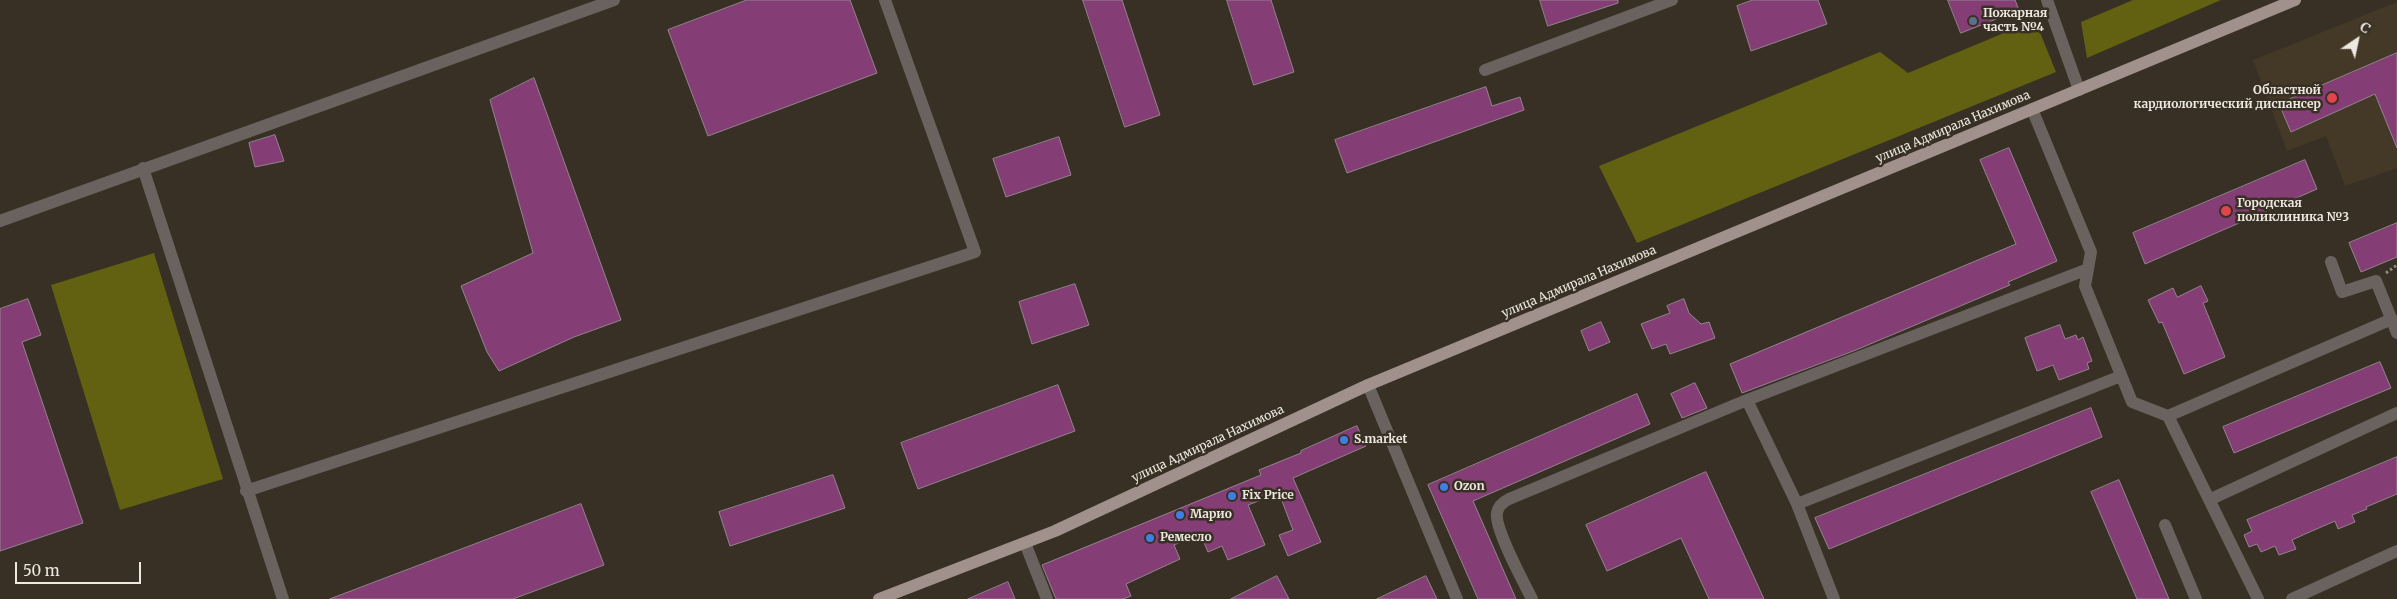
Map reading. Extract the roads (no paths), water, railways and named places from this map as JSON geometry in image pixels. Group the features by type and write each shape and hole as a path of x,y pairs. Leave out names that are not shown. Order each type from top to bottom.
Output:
{"main road":[{"name":"улица Адмирала Нахимова","path":"878,599 1055,531 1368,385 2295,0"}],"street":[{"path":"0,220 614,0"},
{"path":"246,491 975,252 885,0"},
{"path":"1485,70 1672,0"},
{"path":"2047,0 2079,90"},
{"path":"2032,109 2091,252 2085,286 2132,402 2168,416 2211,499 2258,599"},
{"path":"143,168 246,491 283,599"},
{"path":"2331,262 2342,292 2376,281 2397,333"},
{"path":"1532,599 1498,526 1497,511 1501,504 1747,400 2088,269"},
{"path":"2168,416 2392,320"},
{"path":"1797,504 2121,376"},
{"path":"1368,385 1457,599"},
{"path":"1747,400 1797,504 1834,599"},
{"path":"2211,499 2397,413"},
{"path":"2165,524 2196,599"},
{"path":"1025,543 1047,599"},
{"path":"2292,599 2397,551"}],"place":[{"name":"Пожарная часть №4","path":"1973,21"},
{"name":"Областной кардиологический диспансер","path":"2332,98"},
{"name":"Городская поликлиника №3","path":"2226,211"},
{"name":"S.market","path":"1344,440"},
{"name":"Ozon","path":"1444,487"},
{"name":"Fix Price","path":"1232,496"},
{"name":"Марио","path":"1180,515"},
{"name":"Ремесло","path":"1150,538"}]}
